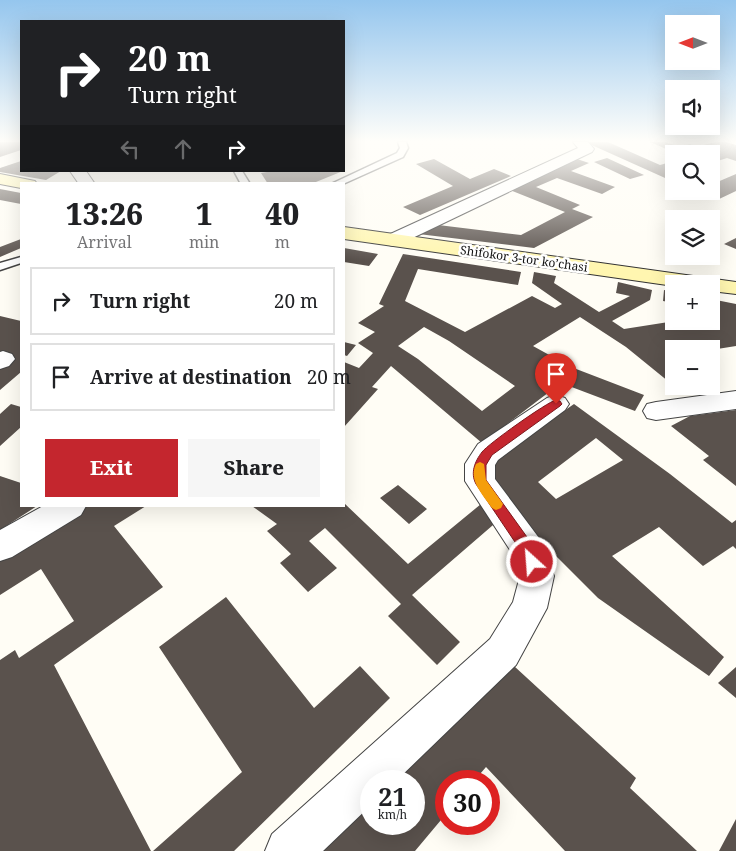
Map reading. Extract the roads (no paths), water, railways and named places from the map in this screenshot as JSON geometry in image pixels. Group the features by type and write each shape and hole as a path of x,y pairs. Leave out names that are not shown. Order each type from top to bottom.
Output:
{"street":[{"path":"393,240 517,182"},
{"name":"Shifokor 3-tor koʼchasi","path":"345,233 665,278"},
{"path":"720,286 736,288"},
{"path":"656,411 736,400"},
{"path":"289,851 503,652 529,608 537,576 527,548 480,481 480,464 488,452 556,404"},
{"path":"0,547 68,507"}],"lane":[{"path":"0,267 20,260"}]}
